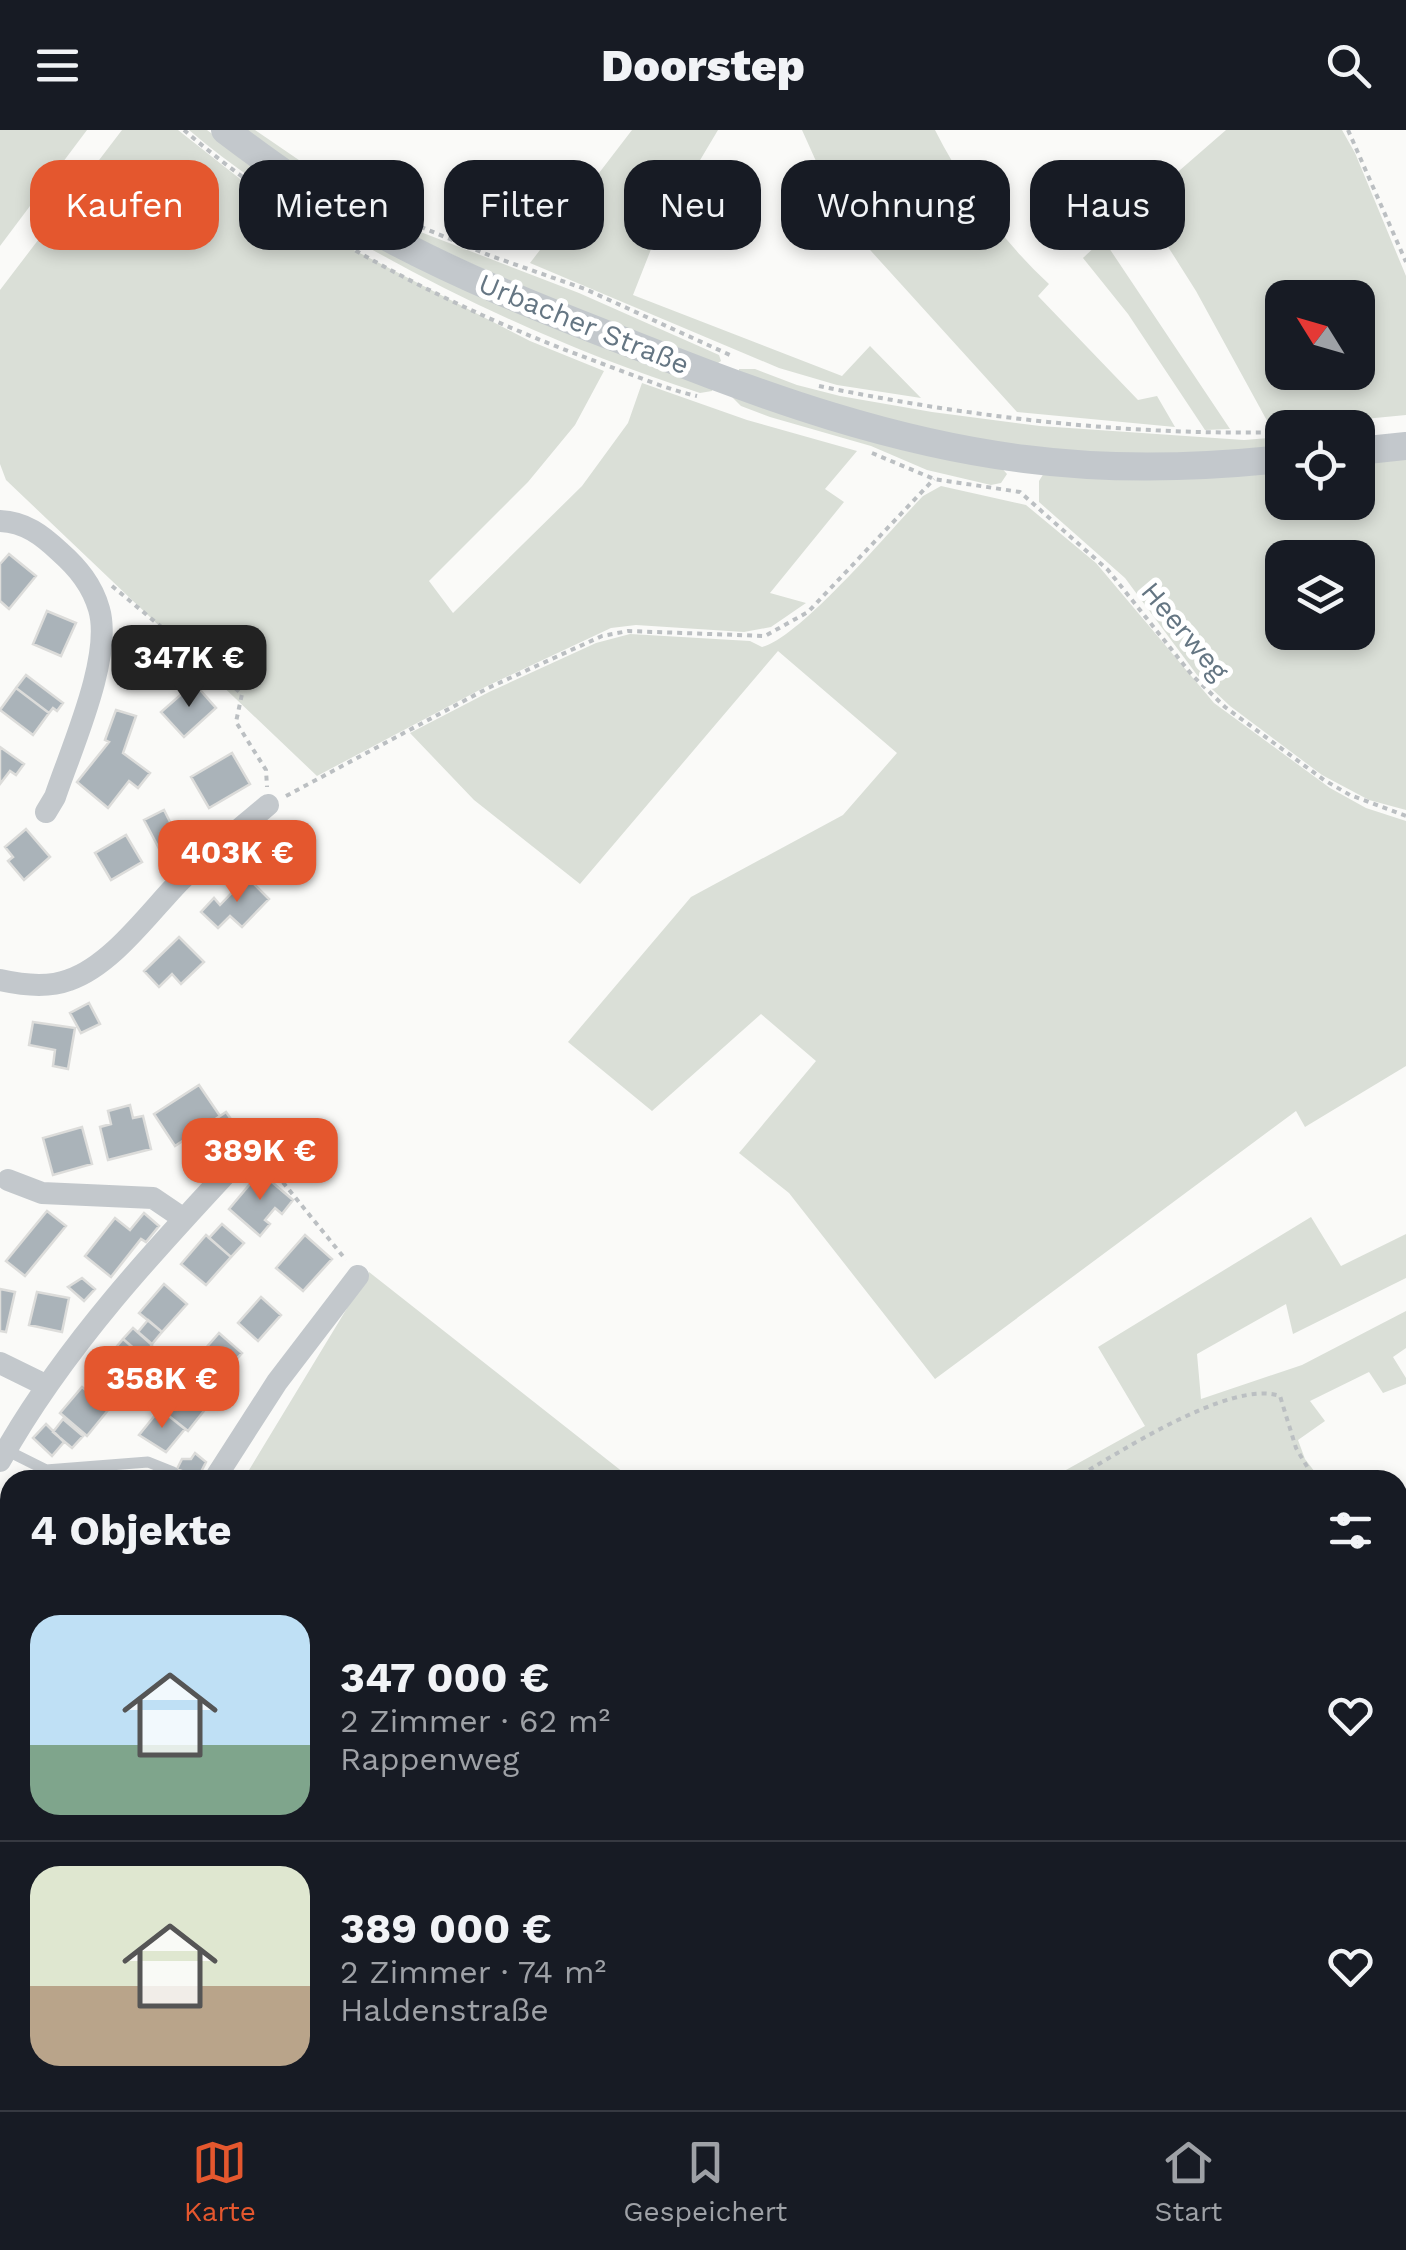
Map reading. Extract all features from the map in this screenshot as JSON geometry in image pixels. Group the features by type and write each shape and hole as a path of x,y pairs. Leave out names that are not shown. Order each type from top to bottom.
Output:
{"street":[{"name":"Urbacher Straße","path":"224,130 356,220 473,279 724,381 856,422 1024,459 1209,465 1265,460"},
{"path":"1375,449 1406,446"},
{"path":"0,521 20,522 82,571 100,611 101,659 55,797 46,812"},
{"path":"0,980 25,986 69,980 96,964 123,942 182,879 268,805"},
{"path":"3,1456 46,1386 184,1218 257,1155"},
{"path":"8,1180 42,1193 154,1198 184,1218"},
{"path":"220,1470 277,1382 358,1276"},
{"path":"0,1363 46,1386"}],"lane":[{"path":"3,1456 46,1470 148,1462 168,1470"}],"path":[{"path":"1348,130 1406,262"},
{"path":"424,228 585,289 733,356"},
{"path":"819,386 1001,417 1222,434 1265,433"},
{"name":"Heerweg","path":"268,805 488,688 602,636 628,631 766,636 808,612 934,478 1020,492 1108,570 1192,676 1225,707 1337,787 1406,816"},
{"path":"82,571 108,582 242,694 236,722 266,770"},
{"path":"257,1155 358,1276"},
{"path":"1090,1470 1216,1403 1269,1392 1280,1396 1296,1448 1309,1470"}],"shaded area":[{"path":"0,130 87,130 64,160 30,160 30,206 0,246"},
{"path":"122,130 178,130 216,160 99,160"},
{"path":"189,130 207,130 247,160 239,160 239,169"},
{"path":"240,130 255,130 299,160 285,160"},
{"path":"632,130 718,130 700,160 624,160 624,250 651,250 633,295 842,376 870,346 921,398 837,385 779,368 530,263 540,250 604,250 604,167"},
{"path":"802,130 935,130 952,160 815,160"},
{"path":"1226,130 1342,130 1406,276 1406,415 1375,418 1375,410 1265,410 1265,417 1170,250 1185,250 1185,166"},
{"path":"219,162 239,178 239,250 354,250 530,341 604,371 575,425 528,482 429,581 453,613 582,486 628,423 642,383 747,420 857,451 825,489 844,502 770,593 806,603 771,627 744,632 636,625 611,628 487,686 317,776 6,480 0,464 0,290 30,250 219,250"},
{"path":"424,233 444,241 444,250 467,250 579,293 719,355 721,361 715,365 580,314 424,242"},
{"path":"1010,243 1049,284 1038,296 1138,400 1157,396 1175,427 1017,412 870,250 1010,250"},
{"path":"424,249 713,385 712,391 700,393 617,364 458,295 374,250"},
{"path":"1091,250 1110,250 1230,429 1205,430 1128,314 1083,258"},
{"path":"739,369 755,369 840,396 1040,426 1265,438 1265,450 1124,454 1029,448 882,418 739,373"},
{"path":"732,397 998,464 1007,474 1001,483 991,485 927,470 871,446 770,417 741,406"},
{"path":"1406,453 1406,810 1369,800 1322,775 1230,706 1197,675 1125,578 1039,502 1039,481 1044,473 1265,470 1265,520 1375,520 1375,458"},
{"path":"941,486 1026,505 1096,563 1214,703 1330,788 1366,808 1406,821 1406,1066 1305,1127 1296,1111 935,1379 789,1193 739,1153 816,1061 761,1014 652,1111 568,1042 691,897 843,815 897,753 778,651 580,884 474,800 410,733 596,643 630,634 750,641 762,647 779,639 822,604 923,496"},
{"path":"1311,1217 1341,1266 1406,1234 1406,1278 1293,1334 1286,1304 1197,1354 1201,1399 1302,1365 1406,1311 1406,1348 1393,1357 1406,1384 1383,1393 1369,1372 1310,1401 1325,1421 1298,1440 1313,1470 1066,1470 1145,1426 1098,1347"},
{"path":"369,1272 620,1470 249,1470"}],"building":[{"path":"9,554 36,576 9,609 0,601 0,564"},
{"path":"47,611 76,623 61,656 33,644"},
{"path":"152,636 177,658 177,664 157,685 125,658 131,650 139,651"},
{"path":"26,675 63,703 57,711 53,708 49,713 16,688"},
{"path":"194,683 216,708 184,737 161,712"},
{"path":"16,688 49,713 33,735 0,710"},
{"path":"116,710 136,716 123,753 150,773 138,788 129,781 108,808 77,782 109,742 105,740"},
{"path":"0,747 24,764 16,775 10,771 0,784"},
{"path":"232,753 250,784 209,808 191,777"},
{"path":"164,810 181,844 162,854 144,820"},
{"path":"26,829 50,857 24,880 8,861 13,857 5,847"},
{"path":"126,835 142,862 111,880 95,853"},
{"path":"247,877 269,899 242,927 230,916 218,928 201,912 214,898 220,905"},
{"path":"179,937 204,962 181,984 172,974 159,987 144,971"},
{"path":"89,1003 100,1024 81,1033 70,1013"},
{"path":"33,1022 75,1028 68,1069 53,1066 55,1050 29,1045"},
{"path":"199,1085 220,1116 175,1146 154,1114"},
{"path":"130,1105 133,1118 143,1116 151,1149 108,1160 100,1127 111,1124 108,1111"},
{"path":"226,1112 235,1125 212,1140 216,1157 201,1167 190,1152 212,1137 204,1127"},
{"path":"82,1127 92,1164 53,1175 43,1138"},
{"path":"260,1172 293,1200 282,1214 275,1208 265,1220 270,1224 260,1236 229,1209"},
{"path":"47,1211 66,1226 25,1276 6,1261"},
{"path":"144,1213 159,1226 146,1242 141,1239 111,1277 85,1256 115,1218 130,1230"},
{"path":"222,1224 244,1243 231,1257 209,1238"},
{"path":"206,1235 231,1257 206,1285 181,1264"},
{"path":"305,1235 332,1259 303,1291 276,1268"},
{"path":"82,1278 95,1289 84,1301 68,1287"},
{"path":"164,1284 187,1304 162,1332 139,1313"},
{"path":"0,1289 15,1292 6,1332 0,1331"},
{"path":"37,1292 69,1298 62,1332 29,1325"},
{"path":"261,1297 281,1315 258,1341 238,1323"},
{"path":"148,1320 162,1332 152,1344 138,1332"},
{"path":"133,1328 152,1345 142,1356 123,1339"},
{"path":"219,1333 242,1353 213,1385 191,1365"},
{"path":"123,1339 149,1361 121,1392 96,1371"},
{"path":"179,1385 207,1407 188,1431 160,1409"},
{"path":"82,1387 109,1409 87,1436 60,1413"},
{"path":"160,1409 185,1429 166,1452 139,1435"},
{"path":"63,1419 83,1436 72,1448 53,1432"},
{"path":"46,1424 64,1442 52,1456 33,1438"},
{"path":"195,1453 206,1462 202,1470 177,1469 182,1459 191,1459"}]}
